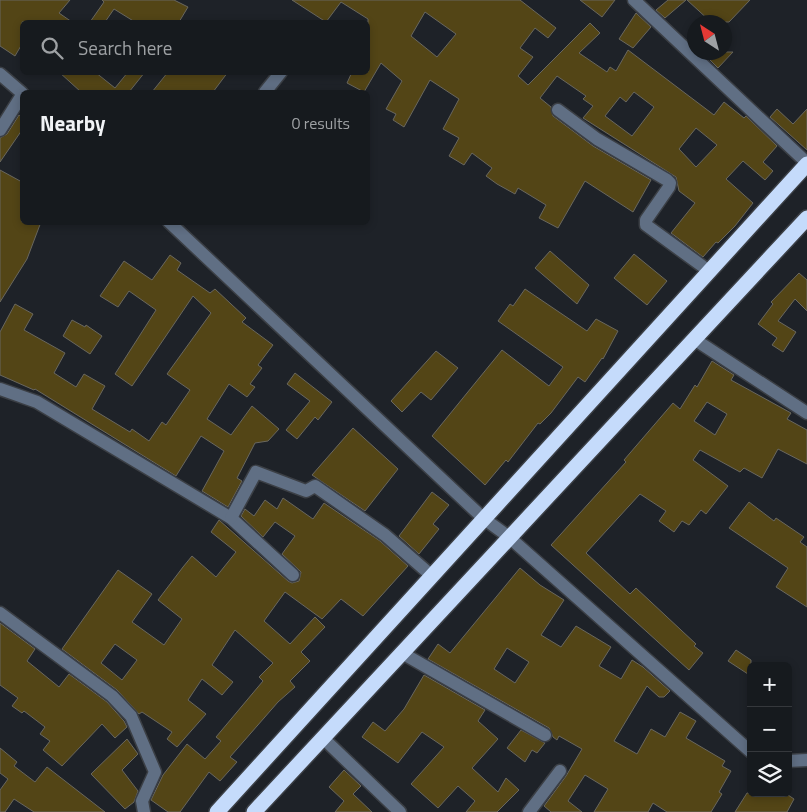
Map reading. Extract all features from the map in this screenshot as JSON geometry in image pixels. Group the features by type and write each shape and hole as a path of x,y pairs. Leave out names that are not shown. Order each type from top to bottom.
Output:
{"highway":[{"path":"217,812 807,164"},
{"path":"254,812 807,218"}],"street":[{"path":"634,0 807,164"},
{"path":"0,74 20,92"},
{"path":"267,90 279,75"},
{"path":"0,130 20,97"},
{"path":"558,110 597,139 670,183 646,220 646,225 709,271"},
{"path":"172,225 483,518 509,537 747,748"},
{"path":"694,338 807,413"},
{"path":"0,389 37,402 231,518 293,575"},
{"path":"231,518 256,472 264,473 283,483 306,491 314,486 385,535 432,576"},
{"path":"0,613 112,696 131,716 155,772 142,801 144,812"},
{"path":"402,653 545,735"},
{"path":"323,738 400,812"},
{"path":"792,761 807,760"},
{"path":"529,812 560,771"}],"building":[{"path":"0,0 70,0 59,13 69,20 20,20 20,47 15,56 0,46"},
{"path":"102,0 174,0 188,7 180,20 132,20 114,9 106,20 91,20 104,2"},
{"path":"292,0 520,0 556,28 548,38 535,28 520,48 533,57 518,76 528,85 590,23 600,33 579,53 607,72 610,67 616,71 628,50 714,115 724,102 744,118 746,116 777,146 763,162 773,171 765,180 743,161 726,179 753,203 735,226 718,243 716,242 703,257 671,233 695,203 679,191 676,177 583,118 593,106 583,99 586,96 557,76 540,98 551,107 553,116 593,146 651,180 633,212 585,181 558,228 539,218 546,205 518,188 515,194 497,184 486,176 492,168 472,153 464,165 449,156 459,138 443,129 459,99 430,80 404,127 393,120 396,114 386,109 402,81 381,63 365,90 360,90 347,83 351,75 370,75 370,20 341,2 328,20 323,20","holes":["425,12 456,34 437,57 411,36","634,92 654,107 632,136 605,116 620,97 626,102","696,128 717,145 696,167 679,149"]},
{"path":"580,0 615,0 602,17"},
{"path":"668,0 686,0 665,18 656,10"},
{"path":"687,0 750,0 732,19 732,15 703,15"},
{"path":"636,13 651,27 633,48 619,39"},
{"path":"710,60 726,60 718,68"},
{"path":"62,75 99,75 115,88 126,75 143,75 131,90 79,90"},
{"path":"166,75 226,75 214,90 154,90"},
{"path":"777,109 793,124 807,109 807,150 770,117"},
{"path":"20,116 20,133 0,162 0,138 7,134"},
{"path":"0,170 20,181 20,225 40,225 27,259 0,302"},
{"path":"550,251 589,285 577,304 535,268"},
{"path":"634,254 667,281 647,305 614,278"},
{"path":"170,255 181,263 177,270 210,293 215,289 246,318 242,322 273,345 258,365 262,368 250,384 255,387 247,397 229,384 207,419 231,435 252,406 279,429 268,441 255,443 237,478 242,481 228,507 202,491 224,451 201,436 176,476 35,389 0,375 0,332 15,304 33,314 24,330 65,353 54,373 76,387 84,374 105,386 92,409 130,432 132,429 149,441 162,422 166,425 190,390 167,374 211,313 193,296 132,386 115,374 156,310 129,291 118,307 100,296 124,261 152,280"},
{"path":"799,273 807,280 807,311 795,299 778,321 796,332 783,352 772,345 777,338 758,324 773,304 771,302"},
{"path":"525,289 587,331 596,319 618,331 603,359 585,382 578,377 551,413 540,424 538,423 508,462 506,460 485,485 432,436 502,350 549,386 563,367 498,321 510,304 513,306"},
{"path":"72,320 85,327 86,325 102,336 90,354 63,336"},
{"path":"436,351 458,368 431,400 421,392 402,412 391,401"},
{"path":"712,361 734,375 731,380 791,413 787,419 807,430 807,464 778,449 762,478 744,468 740,472 700,450 693,460 728,486 706,514 701,510 689,525 682,521 674,532 659,521 666,511 640,494 586,553 630,594 636,588 696,644 694,646 703,653 689,670 551,545 626,462 624,460 673,403 680,409 695,385 697,387","holes":["707,402 727,414 715,435 694,421"]},
{"path":"295,373 332,402 318,420 315,417 297,439 286,430 310,401 287,384"},
{"path":"353,428 398,469 365,511 312,475"},
{"path":"432,492 449,505 433,524 439,529 419,554 399,536"},
{"path":"283,498 313,519 324,503 380,541 408,566 363,616 341,599 322,619 285,592 264,621 290,644 315,617 325,627 301,652 310,661 290,681 295,687 278,702 230,757 237,762 220,781 209,772 180,812 168,812 151,800 163,775 187,744 205,759 221,741 216,737 263,681 259,677 273,663 235,630 212,665 233,682 222,695 202,679 188,700 206,714 177,747 167,739 172,732 142,712 139,714 117,690 62,649 118,570 152,594 132,622 164,645 182,619 158,600 183,567 192,556 216,577 236,552 211,532 219,520 288,581 292,583 299,581 301,572 282,554 295,536 275,522 263,537 241,516 245,509 254,516 265,500 277,509","holes":["115,644 137,660 122,680 101,663"]},
{"path":"749,502 774,521 776,518 804,537 800,542 807,547 807,607 776,587 788,568 729,528"},
{"path":"520,568 540,585 564,600 541,635 561,647 576,626 611,647 599,666 621,679 632,660 643,667 670,691 664,697 659,697 647,686 614,741 637,754 651,729 665,737 680,712 696,721 686,738 725,761 722,766 731,771 719,792 722,794 711,812 667,812 653,803 648,812 594,812 608,789 585,775 568,801 582,812 551,812 544,806 566,776 582,749 559,736 557,740 553,737 549,728 428,659 438,644 450,653","holes":["507,648 529,662 515,683 494,669"]},
{"path":"0,623 35,649 27,661 59,687 69,674 107,702 127,727 115,738 102,724 62,766 43,750 50,741 40,734 45,727 24,711 22,713 12,706 18,698 0,685"},
{"path":"736,650 751,660 751,662 747,662 747,673 728,661"},
{"path":"424,675 485,710 478,721 498,739 472,768 498,792 506,778 519,790 497,812 466,812 475,801 458,786 438,808 411,784 444,747 422,732 398,763 362,737 373,722 385,731 404,709"},
{"path":"521,730 545,743 537,753 532,750 525,762 507,748"},
{"path":"127,739 138,754 122,770 138,791 134,802 125,809 91,774"},
{"path":"0,748 17,762 14,766 35,782 47,767 105,812 34,812 14,799 5,812 0,812 0,790 8,779 0,773"},
{"path":"344,770 361,786 353,794 372,812 335,812 344,801 329,787"},
{"path":"747,793 747,797 791,797 794,799 787,812 735,812"}]}
